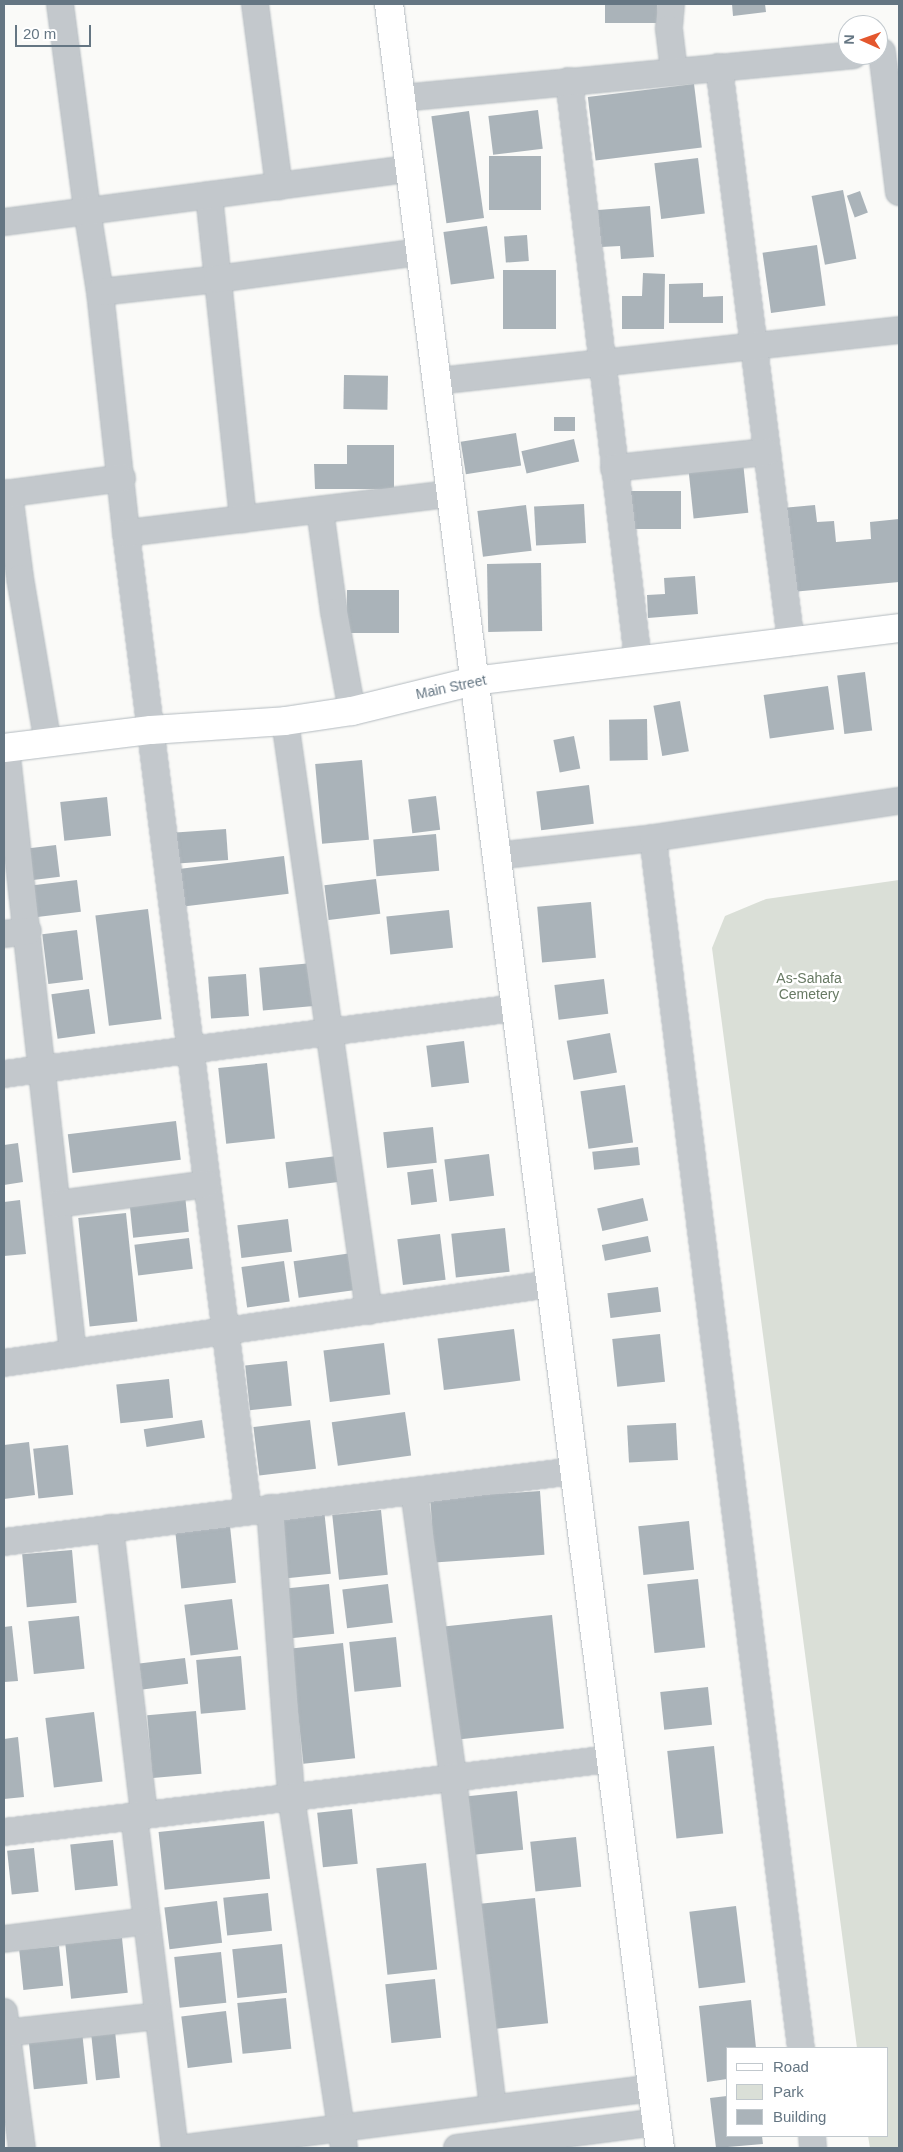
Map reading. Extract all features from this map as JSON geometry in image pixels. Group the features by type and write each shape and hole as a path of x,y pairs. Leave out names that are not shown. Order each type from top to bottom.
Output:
{"street":[{"path":"60,4 87,210 100,292 122,478 126,533 192,1051 224,1331 259,1510 291,1797 342,2138"},
{"path":"255,4 279,186"},
{"path":"389,4 438,381 449,494 516,1008 658,2135 457,2148"},
{"path":"670,4 669,30 674,71"},
{"path":"400,98 838,56"},
{"path":"887,65 899,192"},
{"path":"719,67 791,643"},
{"path":"569,81 638,660"},
{"path":"4,222 409,169"},
{"path":"209,195 243,519"},
{"path":"100,292 217,280 420,252"},
{"path":"438,381 899,330"},
{"path":"614,468 768,452"},
{"path":"48,743 12,579 6,493 122,478"},
{"path":"126,533 449,494"},
{"path":"320,510 334,612 352,711"},
{"name":"Main Street","path":"5,748 151,730 285,721 352,711 474,680 791,643 899,634"},
{"path":"285,721 369,1311"},
{"path":"5,748 16,932 44,1069 73,1353"},
{"path":"496,856 653,838 899,801"},
{"path":"653,838 801,2047"},
{"path":"4,1074 516,1008"},
{"path":"58,1204 207,1184"},
{"path":"4,1364 550,1284"},
{"path":"4,1542 574,1471"},
{"path":"414,1491 453,1777 492,2109"},
{"path":"110,1528 139,1815 147,1922 174,2148"},
{"path":"4,1832 610,1759"},
{"path":"4,1939 147,1922"},
{"path":"22,2148 5,2026 158,2016"},
{"path":"185,2148 342,2138 492,2109 652,2088"}],"green space":[{"name":"As-Sahafa Cemetery","path":"899,880 899,2148 870,2148 868,2137 888,2137 888,2047 857,2047 712,948 725,916 766,899"}],"building":[{"path":"605,4 657,4 657,23 605,23"},
{"path":"732,4 765,4 766,12 733,16"},
{"path":"694,84 702,148 596,161 588,97"},
{"path":"538,110 543,149 493,155 488,116"},
{"path":"469,111 484,218 446,223 431,116"},
{"path":"489,156 541,156 541,210 489,210"},
{"path":"698,158 705,214 661,219 654,163"},
{"path":"843,190 856,259 825,265 812,196"},
{"path":"860,191 868,213 855,217 847,196"},
{"path":"650,206 654,257 621,259 620,246 601,247 598,210"},
{"path":"487,226 494,278 451,285 443,232"},
{"path":"527,235 529,261 506,263 504,237"},
{"path":"817,245 825,305 771,313 763,253"},
{"path":"503,270 556,270 556,329 503,329"},
{"path":"643,273 665,274 664,329 622,329 622,296 642,296"},
{"path":"703,283 703,297 723,296 723,323 669,323 669,284"},
{"path":"344,375 388,376 387,410 343,409"},
{"path":"554,417 575,417 575,431 554,431"},
{"path":"516,433 521,466 466,474 461,442"},
{"path":"574,439 579,461 527,474 521,451"},
{"path":"347,445 394,445 394,489 315,489 314,464 347,464"},
{"path":"743,462 748,513 694,518 688,468"},
{"path":"627,491 681,491 681,529 627,529"},
{"path":"584,504 586,543 536,546 534,507"},
{"path":"526,505 532,551 483,557 477,511"},
{"path":"815,505 817,522 834,521 836,542 871,539 870,522 899,519 899,582 792,592 782,508"},
{"path":"541,563 542,631 488,632 487,564"},
{"path":"695,576 698,614 648,618 647,595 665,594 664,578"},
{"path":"347,590 399,590 399,633 347,633"},
{"path":"865,672 872,731 844,734 837,675"},
{"path":"828,686 834,730 770,739 764,695"},
{"path":"680,701 689,751 662,756 653,706"},
{"path":"647,719 648,760 610,761 609,720"},
{"path":"574,736 580,768 560,772 553,740"},
{"path":"362,760 369,840 322,844 315,764"},
{"path":"589,785 594,824 541,830 536,791"},
{"path":"436,796 440,830 412,833 408,799"},
{"path":"107,797 111,836 64,841 60,802"},
{"path":"226,829 228,860 174,864 172,833"},
{"path":"436,834 439,871 376,876 373,839"},
{"path":"56,845 60,877 33,880 29,848"},
{"path":"284,856 289,894 179,907 175,869"},
{"path":"376,879 380,914 329,920 324,885"},
{"path":"77,880 81,912 37,917 33,885"},
{"path":"591,902 596,958 542,962 537,907"},
{"path":"148,909 162,1019 109,1026 95,915"},
{"path":"449,910 453,948 390,954 386,917"},
{"path":"77,930 83,980 48,984 42,934"},
{"path":"313,963 317,1006 263,1011 259,968"},
{"path":"246,974 249,1016 211,1019 208,977"},
{"path":"604,979 608,1014 559,1020 554,985"},
{"path":"89,989 95,1034 58,1039 51,994"},
{"path":"610,1033 617,1072 574,1080 567,1041"},
{"path":"464,1041 469,1083 431,1087 426,1046"},
{"path":"267,1063 275,1139 226,1144 218,1068"},
{"path":"625,1085 633,1142 589,1149 580,1091"},
{"path":"176,1121 181,1160 73,1173 68,1134"},
{"path":"433,1127 437,1163 387,1168 383,1132"},
{"path":"18,1143 23,1182 4,1185 4,1145"},
{"path":"638,1147 640,1165 594,1170 592,1152"},
{"path":"489,1154 494,1196 449,1201 444,1159"},
{"path":"337,1156 340,1182 289,1188 285,1162"},
{"path":"433,1169 437,1202 411,1205 407,1172"},
{"path":"185,1195 189,1232 133,1238 129,1201"},
{"path":"643,1198 648,1220 602,1231 597,1209"},
{"path":"20,1200 26,1254 4,1256 4,1202"},
{"path":"126,1213 137,1321 90,1326 78,1218"},
{"path":"288,1219 292,1252 241,1258 237,1225"},
{"path":"505,1228 510,1272 456,1277 451,1234"},
{"path":"440,1234 446,1280 403,1285 397,1239"},
{"path":"648,1236 651,1252 605,1261 602,1245"},
{"path":"189,1238 193,1269 138,1275 134,1245"},
{"path":"352,1253 357,1290 299,1298 294,1261"},
{"path":"284,1261 290,1302 247,1308 241,1267"},
{"path":"658,1287 661,1312 610,1318 607,1293"},
{"path":"514,1329 520,1381 444,1390 438,1338"},
{"path":"660,1334 665,1382 617,1387 612,1339"},
{"path":"384,1343 390,1395 330,1402 323,1350"},
{"path":"287,1361 292,1406 250,1410 245,1365"},
{"path":"169,1379 173,1418 120,1423 116,1385"},
{"path":"405,1412 411,1456 338,1466 332,1422"},
{"path":"202,1420 205,1438 147,1447 144,1429"},
{"path":"310,1420 316,1469 259,1476 253,1427"},
{"path":"676,1423 678,1460 629,1463 627,1426"},
{"path":"29,1442 35,1495 4,1499 4,1445"},
{"path":"68,1445 73,1495 38,1498 33,1449"},
{"path":"540,1491 544,1555 435,1563 430,1499"},
{"path":"324,1509 331,1574 282,1579 275,1514"},
{"path":"381,1510 388,1575 339,1580 332,1515"},
{"path":"689,1521 694,1570 643,1575 638,1526"},
{"path":"230,1526 236,1583 181,1588 175,1532"},
{"path":"72,1550 77,1603 27,1607 22,1554"},
{"path":"698,1579 705,1648 654,1653 647,1584"},
{"path":"329,1584 334,1634 288,1639 283,1589"},
{"path":"388,1584 393,1623 347,1628 342,1590"},
{"path":"232,1599 238,1650 191,1655 184,1605"},
{"path":"552,1615 564,1728 456,1740 444,1626"},
{"path":"79,1616 85,1669 34,1674 28,1621"},
{"path":"12,1626 18,1681 4,1682 4,1627"},
{"path":"396,1637 401,1687 354,1692 349,1642"},
{"path":"343,1643 355,1758 303,1764 291,1648"},
{"path":"241,1656 246,1710 201,1714 196,1660"},
{"path":"185,1658 188,1684 143,1689 139,1664"},
{"path":"708,1687 712,1725 664,1730 660,1692"},
{"path":"196,1711 201,1774 153,1778 147,1715"},
{"path":"94,1712 103,1781 54,1787 45,1718"},
{"path":"18,1737 24,1797 4,1799 4,1739"},
{"path":"714,1746 723,1834 676,1838 667,1751"},
{"path":"517,1791 523,1850 471,1855 465,1796"},
{"path":"352,1809 358,1864 323,1867 317,1813"},
{"path":"264,1821 270,1879 165,1890 159,1832"},
{"path":"576,1837 581,1887 535,1892 530,1842"},
{"path":"113,1840 118,1886 75,1890 70,1844"},
{"path":"34,1848 39,1892 12,1895 7,1851"},
{"path":"426,1863 437,1969 387,1975 376,1868"},
{"path":"268,1893 272,1931 227,1935 223,1898"},
{"path":"535,1898 548,2023 493,2029 480,1904"},
{"path":"217,1901 222,1943 170,1949 164,1907"},
{"path":"736,1906 745,1982 699,1988 689,1912"},
{"path":"122,1938 128,1993 71,1999 65,1944"},
{"path":"282,1944 287,1993 237,1998 232,1949"},
{"path":"59,1946 63,1986 23,1990 19,1950"},
{"path":"221,1952 226,2003 180,2008 174,1957"},
{"path":"435,1979 441,2038 391,2043 385,1984"},
{"path":"286,1998 291,2049 243,2054 237,2003"},
{"path":"751,2000 756,2047 726,2047 726,2079 707,2082 699,2006"},
{"path":"226,2011 232,2063 188,2068 181,2016"},
{"path":"82,2031 88,2084 34,2089 28,2037"},
{"path":"115,2031 120,2078 96,2080 91,2034"},
{"path":"726,2096 726,2137 762,2137 763,2144 716,2148 710,2098"}]}
